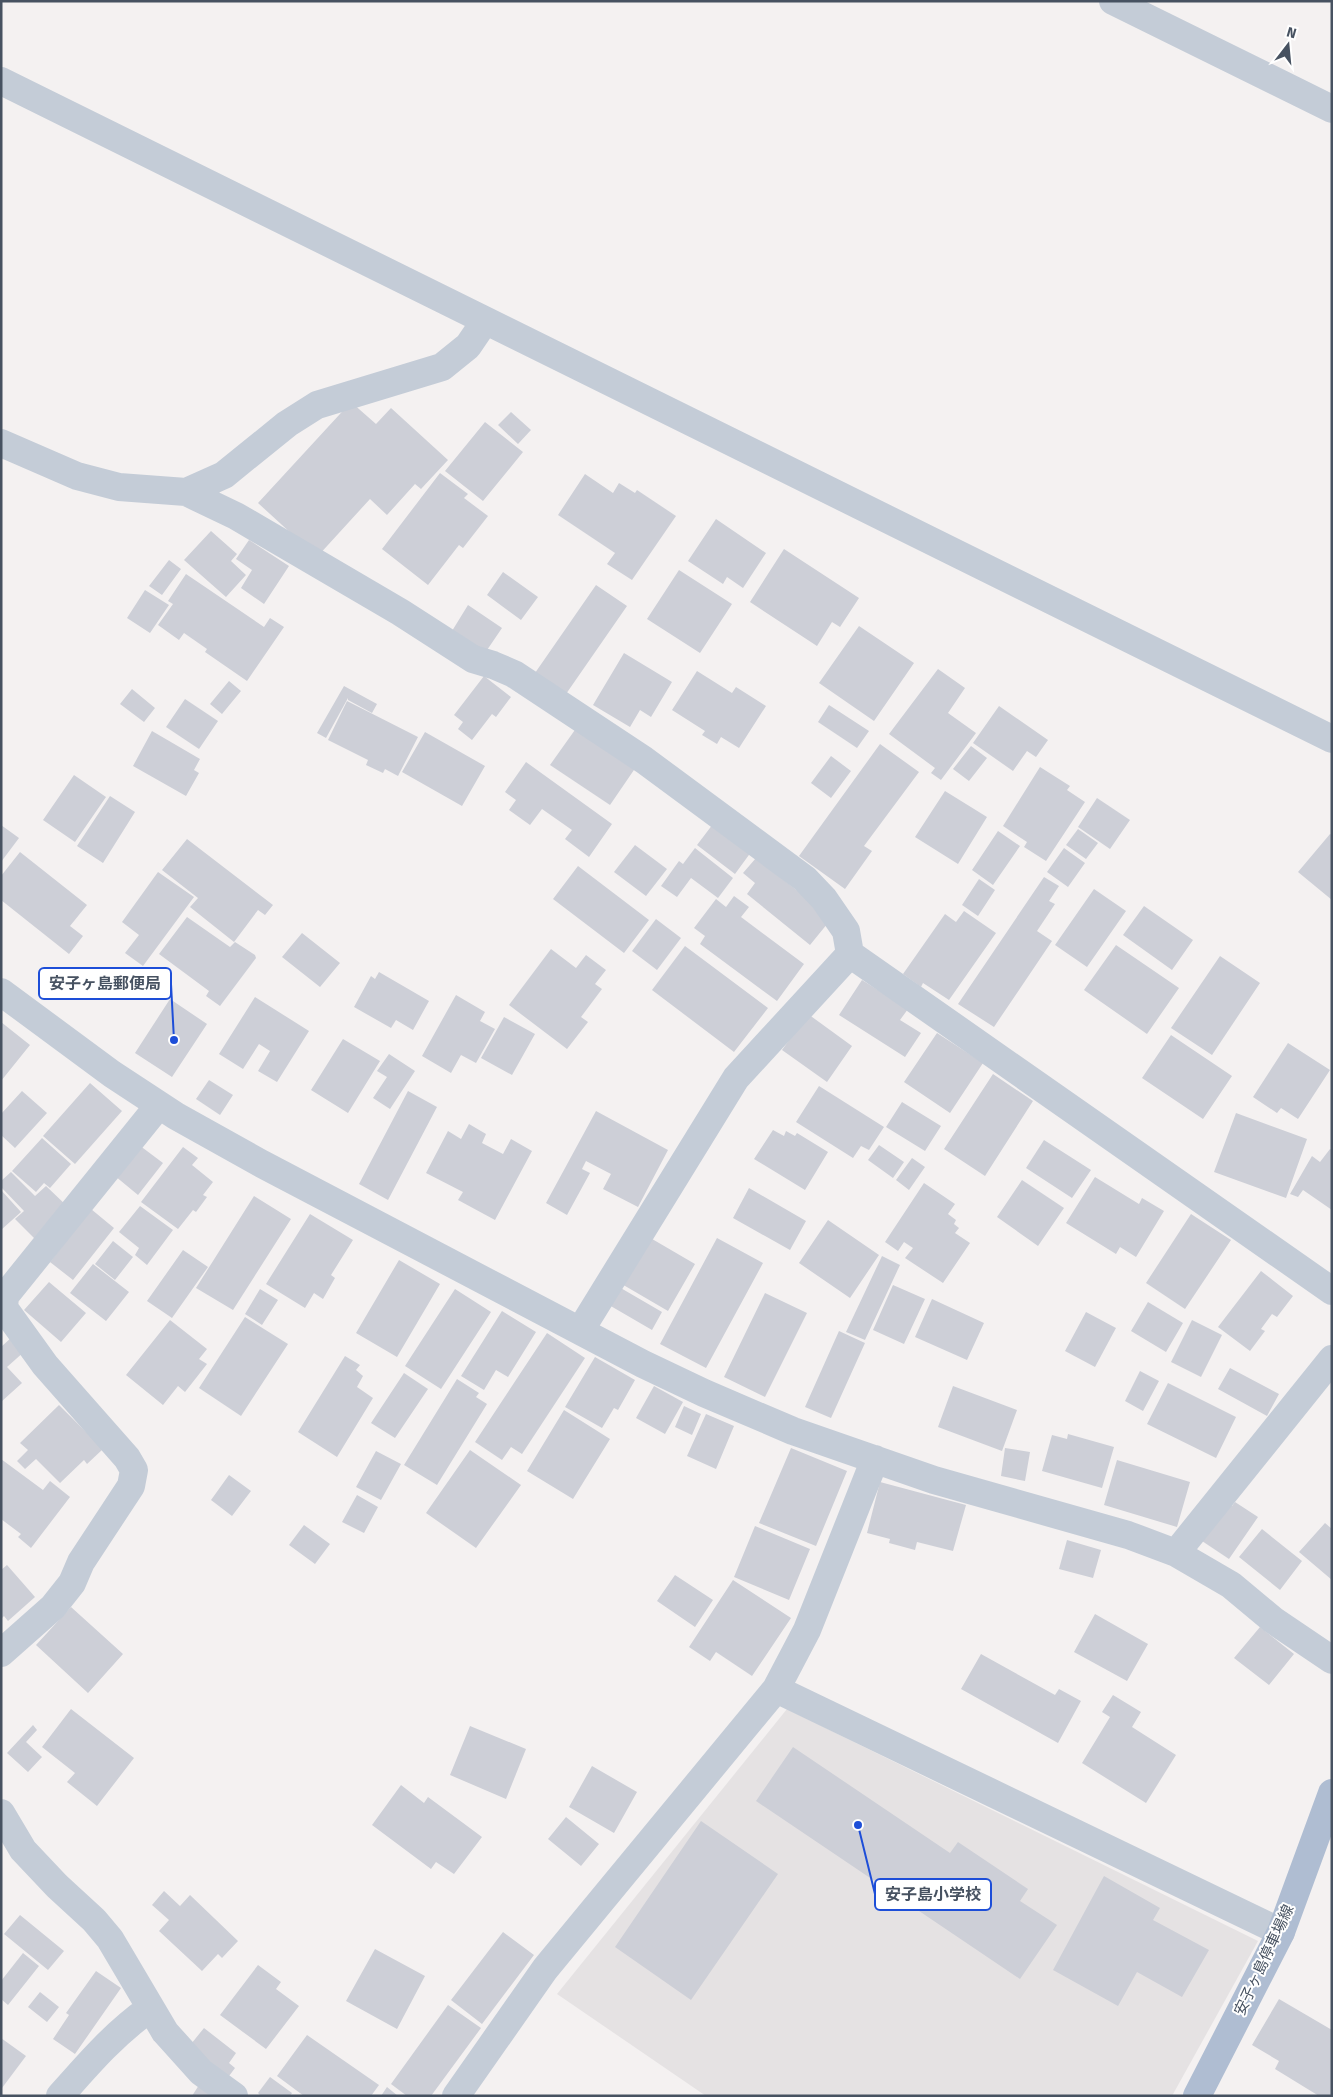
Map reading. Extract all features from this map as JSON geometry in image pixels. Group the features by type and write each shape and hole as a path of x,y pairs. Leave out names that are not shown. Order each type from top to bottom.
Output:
{"main road":[{"name":"安子ヶ島停車場線","path":"1197,2096 1280,1932 1332,1793"}],"street":[{"path":"1114,1 1332,109"},
{"path":"1,81 1332,739"},
{"path":"186,492 224,475 287,424 317,404 442,367 468,346 485,321"},
{"path":"1,443 77,476 119,487 186,492 245,521 400,612 473,659 514,674 644,760 805,879 824,899 846,931 850,954 1332,1291"},
{"path":"580,1331 736,1078 850,954"},
{"path":"1,992 112,1074 159,1105 262,1164 580,1331 704,1393 793,1431 934,1480 1128,1535 1176,1553 1231,1585 1273,1620 1332,1660"},
{"path":"1,1653 54,1607 72,1583 81,1562 130,1486 134,1470 127,1458 46,1365 4,1308 5,1296 159,1105"},
{"path":"1176,1553 1332,1359"},
{"path":"456,2096 545,1969 776,1689 807,1630 875,1459"},
{"path":"776,1689 1280,1932"},
{"path":"1,1813 22,1850 94,1920 110,1939 124,1960 149,2009 164,2032 201,2072 234,2096"},
{"path":"60,2096 108,2042 126,2025 149,2009"}],"shaded area":[{"path":"787,1709 1258,1941 1172,2096 706,2096 557,1994"}],"building":[{"path":"351,402 376,424 391,408 448,460 421,489 415,484 387,515 370,499 317,557 258,503"},
{"path":"511,412 531,430 518,444 498,425"},
{"path":"485,422 523,452 483,501 445,471"},
{"path":"440,473 468,494 464,498 488,516 463,548 459,545 428,585 382,549"},
{"path":"585,474 613,493 619,483 635,493 637,490 676,516 632,580 607,564 615,553 558,515"},
{"path":"716,519 766,553 743,588 727,577 723,584 688,561"},
{"path":"211,531 237,554 231,561 246,575 226,597 184,560"},
{"path":"249,540 289,566 264,604 241,588 252,570 236,559"},
{"path":"784,549 859,598 840,627 832,622 817,646 750,602"},
{"path":"169,560 181,569 162,595 149,586"},
{"path":"679,570 732,604 700,653 647,619"},
{"path":"503,572 538,597 521,620 487,595"},
{"path":"186,574 264,627 270,618 284,627 247,681 205,652 207,649 184,633 179,640 158,625 173,604 168,601"},
{"path":"596,585 627,606 566,694 535,673"},
{"path":"145,590 169,605 150,633 127,618"},
{"path":"468,605 502,628 485,653 452,631"},
{"path":"859,626 914,663 874,721 819,683"},
{"path":"624,653 672,682 651,717 640,710 630,727 593,705"},
{"path":"938,669 965,688 948,713 976,733 941,780 931,773 935,768 889,734"},
{"path":"697,671 732,693 736,687 766,706 739,748 721,737 717,744 702,735 705,731 672,710"},
{"path":"484,676 511,697 496,717 492,714 472,740 458,729 463,722 454,715"},
{"path":"229,681 241,691 222,714 210,704"},
{"path":"344,686 377,704 372,713 348,700 348,698 326,738 317,733"},
{"path":"132,689 155,708 144,722 120,704"},
{"path":"185,699 218,721 199,749 166,727"},
{"path":"347,701 418,737 398,776 385,769 383,773 366,765 368,760 328,740"},
{"path":"829,705 869,731 857,748 818,722"},
{"path":"999,706 1048,740 1036,757 1027,751 1013,771 973,743"},
{"path":"577,727 636,767 610,805 550,765"},
{"path":"152,731 200,759 194,770 199,773 186,796 133,766"},
{"path":"425,732 485,766 462,806 402,772"},
{"path":"880,744 919,772 864,846 872,851 845,889 799,856"},
{"path":"971,746 987,758 969,781 953,769"},
{"path":"831,756 851,771 831,798 811,783"},
{"path":"526,762 612,824 589,857 565,839 572,830 542,809 530,825 509,810 516,800 505,792"},
{"path":"1040,767 1070,786 1067,790 1085,802 1046,861 1024,847 1027,842 1003,826"},
{"path":"74,775 106,797 75,842 43,820"},
{"path":"945,791 987,817 958,864 915,837"},
{"path":"110,796 135,812 103,863 77,846"},
{"path":"1097,798 1130,820 1110,849 1078,827"},
{"path":"716,820 754,848 735,874 697,845"},
{"path":"1,825 19,838 1,862"},
{"path":"1078,829 1098,843 1086,859 1066,845"},
{"path":"998,831 1020,846 993,885 972,870"},
{"path":"1330,834 1332,835 1332,900 1298,872"},
{"path":"187,839 273,905 265,915 258,910 234,942 190,907 198,898 162,870"},
{"path":"635,845 667,869 646,896 614,872"},
{"path":"695,848 733,878 718,898 691,878 677,897 661,886 679,861 683,864"},
{"path":"1064,848 1085,863 1068,887 1047,872"},
{"path":"20,852 87,905 70,926 83,936 69,954 1,900 1,876"},
{"path":"756,858 832,918 810,945 747,894 755,883 743,873"},
{"path":"578,866 649,920 624,953 553,899"},
{"path":"158,872 194,897 143,966 125,953 139,935 122,922"},
{"path":"1044,877 1059,886 1049,901 1055,904 1037,931 1052,941 994,1027 958,1004"},
{"path":"979,879 995,890 978,916 962,905"},
{"path":"1094,889 1126,911 1087,967 1055,945"},
{"path":"734,896 749,907 741,917 804,964 777,1001 700,944 705,936 694,928 716,899 726,907"},
{"path":"1144,906 1193,940 1172,970 1123,935"},
{"path":"964,911 996,933 949,1000 923,983 921,987 903,974 945,914 956,922"},
{"path":"187,917 230,947 235,942 255,955 256,958 220,1006 206,996 209,991 159,954"},
{"path":"656,919 681,938 657,970 632,951"},
{"path":"302,933 340,963 320,987 282,957"},
{"path":"1116,945 1179,988 1147,1034 1084,990"},
{"path":"685,946 768,1008 734,1052 652,990"},
{"path":"551,949 576,968 586,955 606,970 595,984 602,989 581,1017 588,1022 567,1049 509,1005"},
{"path":"1220,956 1260,983 1212,1055 1171,1028"},
{"path":"379,972 429,1001 413,1030 396,1020 391,1028 354,1007 371,976 375,979"},
{"path":"862,980 908,1009 900,1020 921,1033 905,1057 839,1015"},
{"path":"456,995 485,1012 480,1021 495,1029 476,1063 461,1055 451,1073 422,1056"},
{"path":"255,997 309,1031 277,1082 258,1071 270,1051 259,1044 243,1069 219,1054"},
{"path":"170,999 207,1024 172,1077 135,1053"},
{"path":"808,1014 852,1046 827,1082 782,1050"},
{"path":"504,1017 535,1034 512,1075 481,1058"},
{"path":"1,1022 30,1045 1,1081"},
{"path":"937,1033 983,1063 950,1113 904,1082"},
{"path":"1171,1035 1232,1076 1203,1119 1142,1078"},
{"path":"343,1039 380,1061 348,1113 311,1090"},
{"path":"1288,1043 1330,1070 1298,1119 1281,1108 1277,1113 1253,1097"},
{"path":"389,1054 415,1071 390,1109 373,1098 387,1077 377,1071"},
{"path":"993,1074 1033,1101 985,1176 944,1149"},
{"path":"209,1080 233,1095 220,1115 196,1099"},
{"path":"90,1083 122,1111 75,1164 43,1136"},
{"path":"819,1086 884,1127 869,1150 861,1146 853,1158 796,1122"},
{"path":"22,1091 47,1113 15,1148 1,1135 1,1114"},
{"path":"408,1091 437,1107 388,1200 359,1184"},
{"path":"902,1102 941,1126 925,1151 886,1127"},
{"path":"596,1111 668,1150 638,1207 603,1189 611,1174 586,1161 582,1169 590,1173 567,1215 546,1203"},
{"path":"1236,1113 1307,1139 1286,1198 1214,1172"},
{"path":"469,1124 486,1134 482,1143 503,1154 511,1139 532,1151 495,1220 458,1200 463,1192 426,1173 448,1131 461,1139"},
{"path":"773,1130 784,1136 786,1131 795,1136 797,1133 828,1152 805,1190 754,1159"},
{"path":"42,1138 71,1164 50,1188 44,1183 36,1192 12,1171"},
{"path":"1044,1140 1091,1170 1072,1198 1026,1168"},
{"path":"139,1145 163,1163 138,1195 115,1176"},
{"path":"879,1145 904,1162 893,1178 868,1160"},
{"path":"183,1147 198,1158 192,1165 213,1182 203,1195 207,1197 196,1212 193,1210 178,1229 141,1202"},
{"path":"1330,1149 1332,1150 1332,1210 1303,1190 1298,1197 1290,1194 1312,1156 1320,1162"},
{"path":"912,1158 925,1167 909,1190 896,1180"},
{"path":"11,1172 35,1196 46,1186 68,1207 36,1240 15,1219 24,1211 1,1187 1,1181"},
{"path":"1095,1177 1139,1204 1142,1198 1164,1211 1136,1257 1120,1247 1116,1254 1066,1223"},
{"path":"1022,1180 1064,1208 1038,1246 997,1217"},
{"path":"924,1183 955,1204 948,1214 956,1220 954,1224 959,1228 955,1233 970,1243 943,1283 905,1258 913,1248 904,1242 898,1251 885,1242"},
{"path":"749,1188 806,1221 790,1250 733,1218"},
{"path":"1,1190 21,1212 1,1230"},
{"path":"254,1196 291,1219 233,1310 196,1288"},
{"path":"140,1206 173,1230 147,1265 135,1255 139,1248 119,1232"},
{"path":"91,1209 114,1228 73,1280 50,1262"},
{"path":"310,1214 353,1240 331,1275 335,1278 323,1299 314,1293 305,1308 266,1284"},
{"path":"1191,1214 1231,1240 1185,1309 1146,1283"},
{"path":"828,1220 879,1255 850,1298 799,1263"},
{"path":"647,1236 695,1264 668,1311 620,1283"},
{"path":"717,1238 763,1263 706,1368 660,1344"},
{"path":"113,1241 133,1257 115,1280 95,1264"},
{"path":"183,1250 208,1267 172,1318 147,1301"},
{"path":"882,1256 900,1265 865,1340 846,1332"},
{"path":"399,1260 440,1284 397,1357 356,1333"},
{"path":"93,1264 129,1292 106,1321 70,1293"},
{"path":"1261,1271 1293,1296 1277,1317 1272,1314 1261,1329 1265,1331 1250,1351 1218,1327"},
{"path":"49,1282 86,1313 61,1342 24,1310"},
{"path":"893,1285 925,1299 904,1344 873,1330"},
{"path":"619,1287 662,1312 652,1330 609,1305"},
{"path":"260,1289 278,1300 262,1325 245,1314"},
{"path":"455,1289 491,1312 441,1389 405,1366"},
{"path":"765,1293 807,1313 765,1397 724,1377"},
{"path":"932,1299 984,1323 967,1360 915,1337"},
{"path":"1148,1302 1183,1323 1166,1352 1131,1331"},
{"path":"502,1311 536,1332 508,1377 496,1370 484,1390 461,1376"},
{"path":"1086,1312 1116,1328 1095,1367 1065,1351"},
{"path":"245,1317 288,1344 241,1416 199,1388"},
{"path":"170,1320 207,1349 199,1359 207,1364 185,1392 178,1386 163,1405 126,1375"},
{"path":"1192,1320 1222,1335 1201,1377 1171,1362"},
{"path":"839,1331 865,1343 831,1418 805,1407"},
{"path":"547,1333 585,1358 522,1454 511,1447 502,1460 475,1442"},
{"path":"12,1337 25,1351 7,1367 22,1383 1,1402 1,1347"},
{"path":"345,1356 360,1365 356,1370 363,1376 357,1387 373,1398 337,1457 298,1432"},
{"path":"595,1357 635,1380 618,1410 614,1408 602,1428 565,1407"},
{"path":"1230,1368 1279,1394 1267,1416 1218,1389"},
{"path":"1140,1371 1159,1381 1143,1411 1125,1401"},
{"path":"404,1373 428,1389 395,1438 371,1423"},
{"path":"457,1379 479,1393 476,1397 487,1404 437,1485 404,1465"},
{"path":"1168,1383 1236,1417 1216,1458 1147,1424"},
{"path":"654,1386 683,1402 665,1434 636,1418"},
{"path":"953,1386 1017,1410 1002,1451 938,1427"},
{"path":"59,1405 103,1449 87,1464 84,1460 60,1483 36,1459 25,1469 17,1461 28,1450 20,1443"},
{"path":"684,1406 701,1414 692,1435 675,1427"},
{"path":"564,1410 610,1439 573,1499 527,1471"},
{"path":"706,1414 734,1426 716,1469 687,1456"},
{"path":"1068,1434 1114,1447 1102,1488 1042,1471 1052,1435 1067,1439"},
{"path":"791,1448 847,1471 816,1546 759,1523"},
{"path":"1005,1448 1030,1452 1025,1481 1001,1476"},
{"path":"470,1450 521,1485 476,1548 426,1513"},
{"path":"376,1451 401,1464 381,1500 356,1487"},
{"path":"1,1459 43,1490 50,1481 70,1497 31,1548 18,1537 21,1534 1,1519"},
{"path":"1117,1460 1190,1482 1177,1527 1104,1505"},
{"path":"229,1475 251,1491 232,1516 211,1500"},
{"path":"880,1482 966,1505 953,1551 917,1542 915,1550 889,1543 890,1539 867,1533"},
{"path":"357,1495 378,1507 364,1533 342,1522"},
{"path":"1225,1502 1232,1506 1235,1502 1258,1517 1229,1559 1199,1539"},
{"path":"1325,1523 1332,1529 1332,1580 1299,1552"},
{"path":"304,1525 330,1544 315,1564 289,1545"},
{"path":"755,1526 810,1549 789,1600 734,1577"},
{"path":"1262,1529 1302,1561 1280,1590 1239,1557"},
{"path":"1067,1540 1101,1550 1093,1578 1059,1569"},
{"path":"7,1565 35,1597 8,1621 4,1616 1,1619 1,1570"},
{"path":"675,1575 713,1600 695,1627 657,1601"},
{"path":"733,1580 791,1618 752,1676 716,1652 710,1661 689,1647"},
{"path":"71,1607 123,1654 88,1693 36,1645"},
{"path":"1095,1614 1148,1644 1127,1681 1074,1652"},
{"path":"1260,1627 1294,1654 1269,1685 1234,1658"},
{"path":"981,1654 1055,1695 1059,1689 1081,1701 1058,1743 961,1689"},
{"path":"1113,1695 1141,1712 1132,1727 1176,1755 1146,1803 1082,1763 1110,1717 1102,1712"},
{"path":"71,1709 134,1758 97,1806 67,1782 75,1773 42,1747"},
{"path":"33,1725 37,1730 26,1742 42,1757 28,1772 7,1753"},
{"path":"470,1726 526,1749 506,1799 450,1775"},
{"path":"793,1747 950,1853 958,1842 1028,1889 1020,1901 1057,1925 1020,1979 756,1801"},
{"path":"592,1766 637,1792 614,1833 569,1807"},
{"path":"401,1785 424,1803 428,1797 482,1837 454,1874 436,1862 431,1869 372,1825"},
{"path":"566,1817 599,1844 581,1866 548,1839"},
{"path":"701,1821 778,1874 691,2000 615,1947"},
{"path":"1104,1876 1160,1908 1153,1920 1209,1950 1182,1997 1137,1972 1118,2006 1053,1970"},
{"path":"164,1891 180,1906 190,1895 238,1941 222,1958 218,1954 202,1971 159,1931 169,1920 152,1905"},
{"path":"20,1915 64,1951 48,1970 4,1934"},
{"path":"503,1932 534,1955 482,2024 451,2000"},
{"path":"375,1949 425,1976 397,2029 346,2001"},
{"path":"23,1953 39,1966 8,2005 1,1999 1,1981"},
{"path":"258,1965 281,1982 276,1989 299,2006 266,2049 220,2015"},
{"path":"96,1971 121,1988 75,2054 53,2039 69,2015 66,2013"},
{"path":"40,1992 59,2007 47,2022 28,2007"},
{"path":"1279,1999 1332,2030 1332,2096 1319,2096 1275,2069 1279,2061 1252,2045"},
{"path":"448,2005 481,2028 431,2096 407,2096 391,2084"},
{"path":"204,2028 236,2053 229,2063 235,2068 226,2080 187,2049"},
{"path":"307,2035 379,2085 371,2096 304,2096 277,2076"},
{"path":"1,2038 26,2056 2,2088 1,2087"},
{"path":"270,2077 292,2093 290,2096 261,2096 258,2093"},
{"path":"199,2085 216,2096 192,2096"},
{"path":"387,2087 398,2096 381,2096"}],"place":[{"name":"安子ヶ島郵便局","path":"174,1040"},
{"name":"安子島小学校","path":"858,1825"}]}
